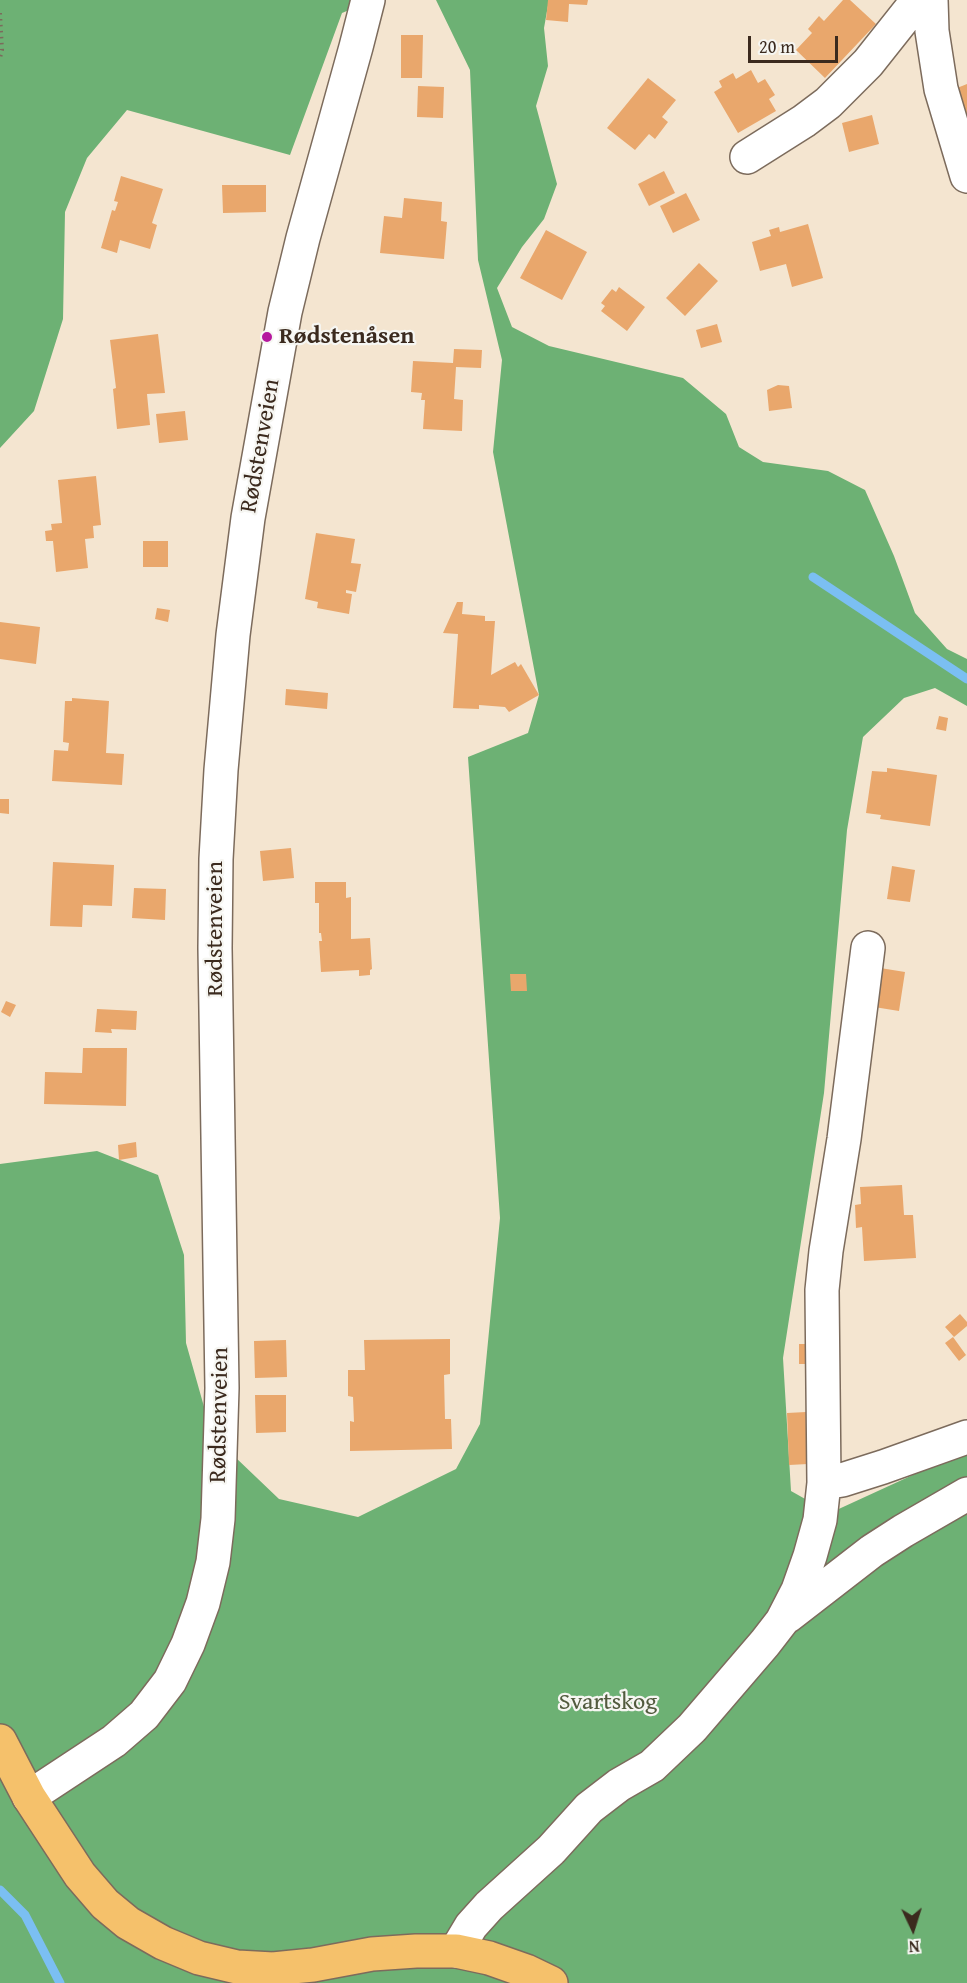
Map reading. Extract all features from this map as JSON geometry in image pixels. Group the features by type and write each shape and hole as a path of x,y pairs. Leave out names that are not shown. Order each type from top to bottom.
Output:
{"main road":[{"path":"0,1741 29,1797 80,1875 105,1904 128,1923 163,1943 199,1958 237,1967 273,1969 313,1965 372,1954 456,1951 489,1958 551,1983"}],"street":[{"name":"Rødstenveien","path":"29,1797 114,1741 144,1716 170,1681 188,1644 203,1603 213,1562 219,1508 222,1388 215,948 216,859 233,635 248,518 285,312 368,0"},
{"path":"747,157 828,103 868,63 918,0"},
{"path":"931,0 932,31 941,89 967,176"},
{"path":"456,1951 471,1926 489,1906 551,1850 589,1808 619,1785 652,1766 692,1728 782,1621 798,1590 820,1520 824,1483 822,1290 868,948"},
{"path":"824,1483 842,1480 883,1467 967,1437"},
{"path":"782,1621 872,1551 967,1494"}],"path":[{"path":"0,13 2,50 0,58"}],"green space":[{"path":"0,0 373,0 342,13 290,155 127,110 87,158 65,212 63,319 34,411 0,448"},
{"name":"Svartskog","path":"436,0 549,0 544,28 548,66 536,106 557,184 544,219 522,247 497,288 512,327 549,346 683,378 726,414 739,447 763,462 828,471 865,490 894,556 915,613 947,649 967,659 967,706 935,688 904,698 863,737 847,830 824,1093 783,1358 791,1491 830,1513 967,1452 967,1983 0,1983 0,1164 97,1151 158,1175 184,1255 186,1343 212,1435 279,1499 358,1517 456,1469 480,1424 500,1218 468,757 528,733 539,695 493,452 502,360 478,260 470,70"}],"building":[{"path":"548,0 588,0 587,5 569,4 568,22 546,20"},
{"path":"843,0 850,0 876,24 825,78 796,50 812,33 808,29 819,16 824,21"},
{"path":"401,35 423,35 422,78 401,78"},
{"path":"751,70 758,83 765,79 775,95 769,99 776,111 738,133 714,92 722,87 719,81 733,73 736,79"},
{"path":"648,78 676,100 662,117 668,122 655,139 649,134 635,150 607,128"},
{"path":"967,84 967,115 963,117 952,90"},
{"path":"418,86 444,87 443,118 417,117"},
{"path":"872,115 879,144 849,152 842,123"},
{"path":"664,171 675,193 649,206 638,184"},
{"path":"121,176 163,189 152,223 157,225 150,249 120,240 117,253 101,248 112,210 115,211 118,202 114,201"},
{"path":"222,185 266,185 266,212 223,213"},
{"path":"686,193 700,220 673,233 660,206"},
{"path":"404,198 442,202 441,221 447,222 444,259 380,253 384,216 402,218"},
{"path":"808,224 823,278 792,287 786,264 760,271 752,242 771,236 769,230 779,227 780,232"},
{"path":"546,230 587,252 562,300 520,278"},
{"path":"699,263 718,281 685,316 666,298"},
{"path":"619,287 645,307 627,331 601,311 605,306 601,303 612,289 616,292"},
{"path":"717,324 722,342 701,348 696,330"},
{"path":"158,334 165,393 147,394 150,425 117,429 113,389 116,388 110,340"},
{"path":"454,349 482,350 481,368 456,367 454,399 463,400 462,431 423,429 425,400 421,400 422,393 411,392 413,361 453,363"},
{"path":"778,385 789,386 792,408 769,411 767,390"},
{"path":"185,411 188,440 159,443 156,414"},
{"path":"96,476 101,525 93,526 94,538 85,539 88,568 56,572 53,541 46,541 45,531 52,530 51,524 62,523 58,480"},
{"path":"316,533 355,539 351,563 361,564 356,592 346,590 346,593 352,594 349,614 317,608 318,602 305,599"},
{"path":"143,541 168,541 168,567 143,567"},
{"path":"457,602 463,602 462,614 485,616 485,621 495,621 491,675 515,662 518,667 521,664 539,695 509,712 505,707 479,705 479,709 453,708 458,634 443,633"},
{"path":"157,608 170,610 168,622 155,619"},
{"path":"0,622 40,627 36,664 0,659"},
{"path":"286,689 328,693 327,709 285,705"},
{"path":"72,698 109,701 106,753 124,754 122,785 52,781 54,750 68,751 69,743 63,742 65,701 72,701"},
{"path":"939,716 948,718 946,731 936,729"},
{"path":"887,768 937,775 930,826 880,819 881,815 866,813 872,771 887,772"},
{"path":"0,799 9,799 9,814 0,813"},
{"path":"291,848 294,878 263,881 260,851"},
{"path":"53,862 114,865 112,906 83,905 82,927 50,926"},
{"path":"892,866 915,870 910,902 887,899"},
{"path":"315,882 346,882 346,898 351,897 351,939 370,938 372,969 370,975 359,976 359,970 321,972 319,941 322,941 321,933 319,933 319,903 315,903"},
{"path":"134,888 166,889 165,920 132,918"},
{"path":"874,967 905,972 899,1011 868,1006"},
{"path":"510,974 526,974 527,991 511,991"},
{"path":"6,1001 16,1005 10,1017 1,1012"},
{"path":"97,1009 137,1011 136,1030 111,1029 112,1033 95,1032"},
{"path":"83,1048 127,1048 126,1106 44,1104 45,1072 82,1073"},
{"path":"136,1142 137,1157 119,1160 118,1145"},
{"path":"902,1185 904,1215 913,1215 916,1258 864,1261 862,1227 856,1228 855,1205 861,1204 860,1187"},
{"path":"960,1314 967,1322 967,1326 954,1337 945,1327"},
{"path":"953,1337 966,1355 959,1361 945,1343"},
{"path":"450,1339 450,1374 444,1375 445,1419 451,1419 452,1449 350,1451 350,1421 354,1422 353,1397 348,1396 348,1370 365,1370 364,1340"},
{"path":"286,1340 287,1377 255,1378 254,1341"},
{"path":"799,1344 814,1344 814,1364 799,1364"},
{"path":"255,1395 286,1395 286,1432 256,1433"},
{"path":"806,1412 808,1464 789,1465 787,1413"}],"waterway":[{"path":"813,577 967,679"},
{"path":"0,1890 25,1915 60,1983"}],"place":[{"name":"Rødstenåsen","path":"267,337"}]}
